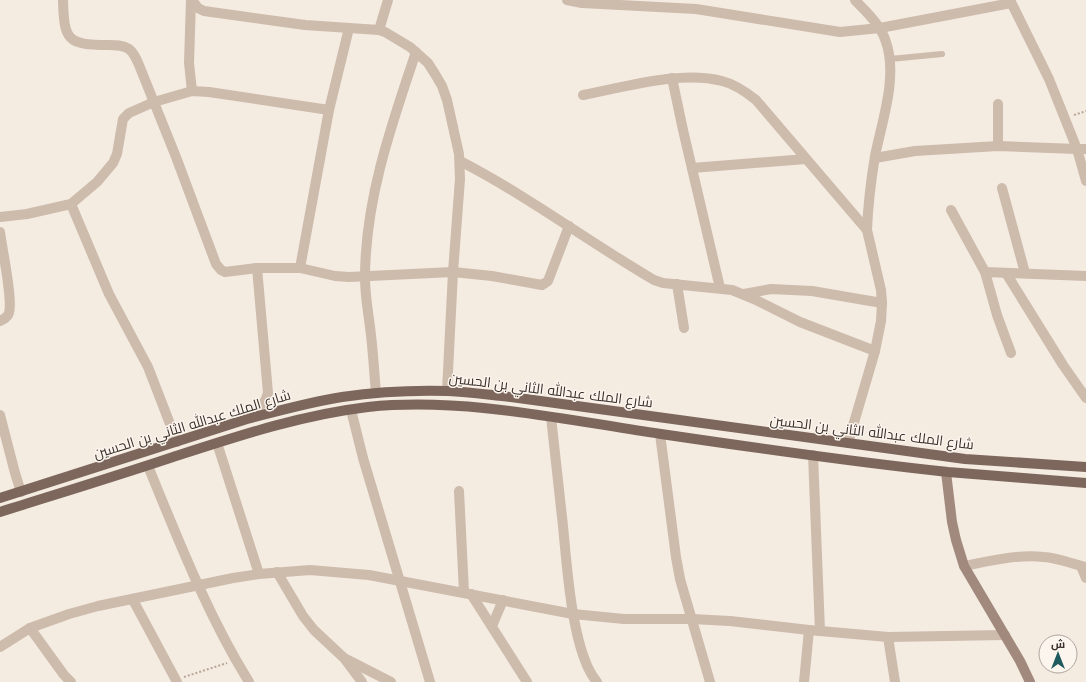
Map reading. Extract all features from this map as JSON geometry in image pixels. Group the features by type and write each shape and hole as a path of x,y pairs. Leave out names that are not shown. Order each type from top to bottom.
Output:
{"main road":[{"name":"شارع الملك عبدالله الثاني بن الحسين","path":"1,498 247,419 313,402 376,393 447,391 511,397 965,459 1086,467"},
{"name":"شارع الملك عبدالله الثاني بن الحسين","path":"2,511 218,443 300,419 351,410 398,406 437,405 481,408 660,434 946,472 1086,483"},
{"path":"614,427 615,411"},
{"path":"631,429 632,414"},
{"path":"1,498 2,511"}],"street":[{"path":"63,0 64,22 68,36 73,40 87,45 122,46 128,48 133,53 140,65 216,264 225,272 257,268 300,268 335,276 365,277 453,272 492,276 545,285 548,282 569,226"},
{"path":"191,0 189,57 192,91"},
{"path":"191,0 198,8 204,11 305,25 379,30 398,39 428,63 442,86 460,161 447,391"},
{"path":"379,30 388,0"},
{"path":"567,0 582,3 696,9 840,32 880,28 1011,1 1036,49 1065,117 1082,149 1086,181"},
{"path":"848,443 875,351 881,321 882,303 878,270 867,230 868,209 875,158 891,74 890,59 886,41 880,28 855,0"},
{"path":"300,268 329,110 349,28"},
{"path":"376,393 365,277 372,205 377,176 416,52"},
{"path":"583,95 672,78 710,78 741,88 756,100 867,230"},
{"path":"672,78 720,288"},
{"path":"0,217 27,214 71,204 97,182 113,163 120,143 123,119 129,113 154,102 192,91 209,92 329,110"},
{"path":"998,104 998,146"},
{"path":"875,158 915,151 998,146 1082,149"},
{"path":"692,168 806,159"},
{"path":"460,161 525,197 654,280 677,284 720,288 744,294 800,322 875,351"},
{"path":"1002,188 1025,273"},
{"path":"71,204 109,294 148,367 177,442"},
{"path":"951,210 985,272 991,295 1011,353"},
{"path":"0,232 2,257 10,307 8,315 4,319 0,320"},
{"path":"247,419 265,401 268,395 257,268"},
{"path":"985,272 1086,276"},
{"path":"1006,273 1063,365 1086,398"},
{"path":"677,284 684,328"},
{"path":"744,294 771,289 812,291 882,303"},
{"path":"351,410 363,458 430,682"},
{"path":"0,415 21,492"},
{"path":"551,417 573,614 588,668 598,682"},
{"path":"660,434 680,579 710,682"},
{"path":"218,443 259,574"},
{"path":"813,455 820,632"},
{"path":"148,466 198,585 235,660 249,682"},
{"path":"946,472 952,522 964,566 1020,661 1030,682"},
{"path":"459,491 467,593 492,626 527,682"},
{"path":"964,566 988,561 1030,556 1056,559 1084,566 1086,578"},
{"path":"0,647 30,628 69,614 98,606 259,574 310,570 369,575 573,614 624,619 692,619 756,624 820,632 888,637 1005,635"},
{"path":"277,572 307,621 314,630 344,658 362,682"},
{"path":"133,600 176,681"},
{"path":"492,626 503,600"},
{"path":"30,628 64,675 71,682"},
{"path":"804,682 809,630"},
{"path":"888,637 895,682"},
{"path":"344,658 391,682"}],"lane":[{"path":"890,59 942,54"}],"path":[{"path":"1065,117 1086,112"},
{"path":"176,681 235,660"}]}
